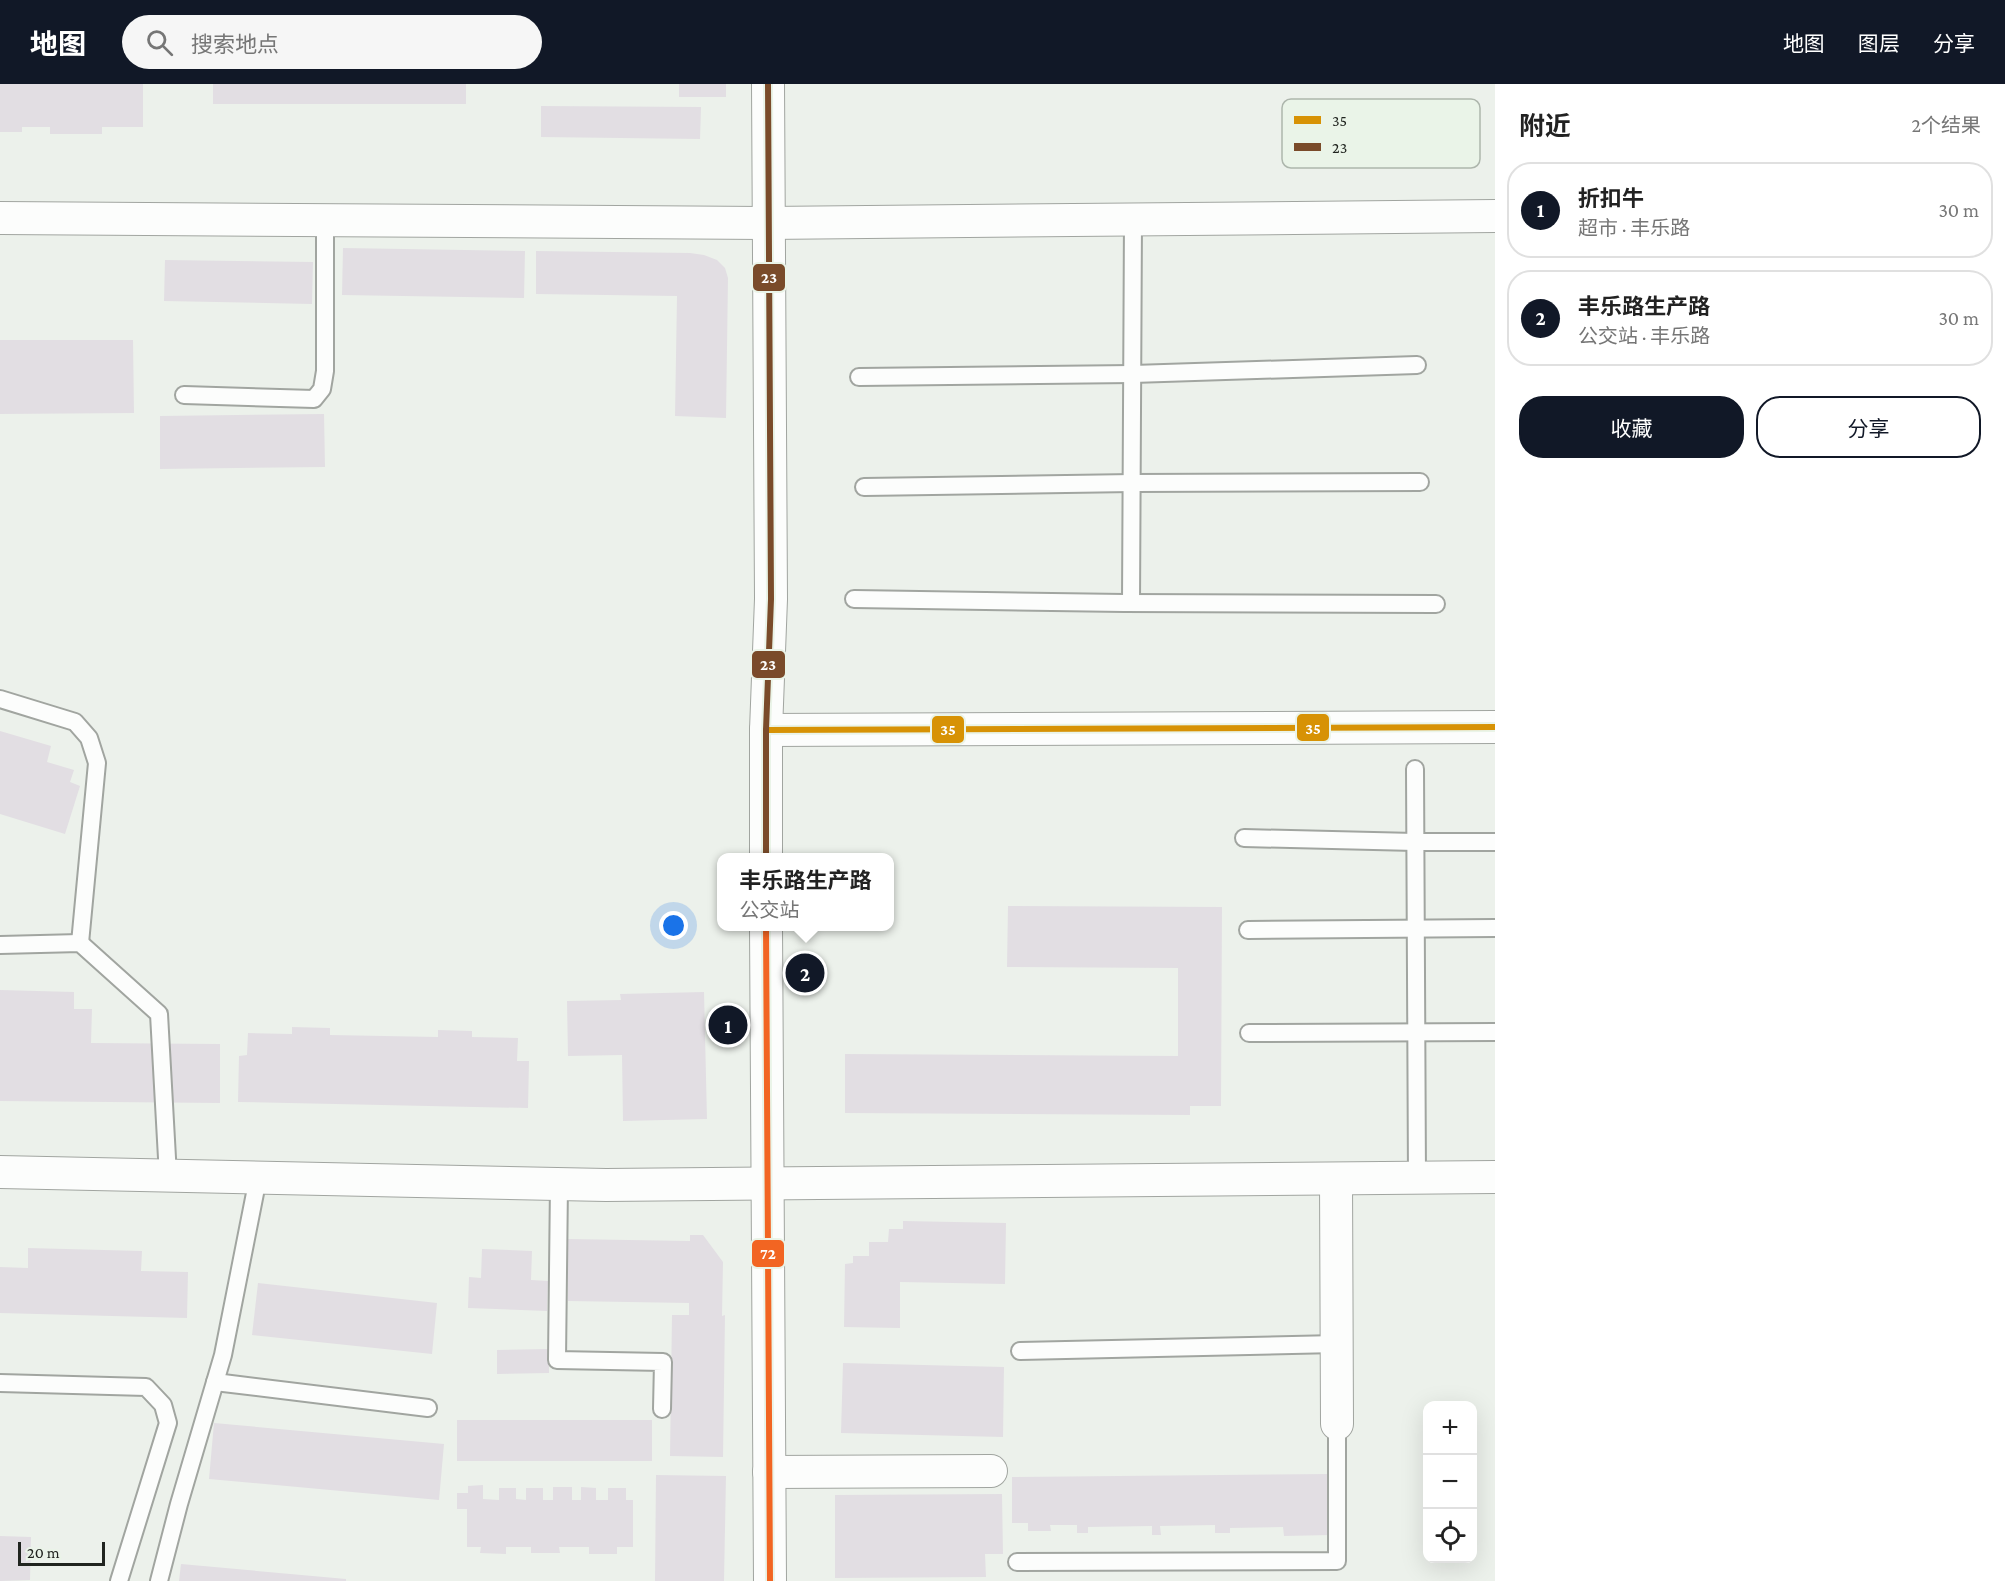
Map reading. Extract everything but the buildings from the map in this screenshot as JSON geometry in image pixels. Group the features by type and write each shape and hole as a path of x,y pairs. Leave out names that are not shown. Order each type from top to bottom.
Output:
{"street":[{"path":"766,853 766,730 771,599 767,223 768,84"},
{"path":"0,218 767,223 1495,216"},
{"path":"766,730 1495,728"},
{"path":"766,931 770,1581"},
{"path":"0,1172 559,1184 1495,1178"},
{"path":"1336,1179 1337,1424"},
{"path":"769,1472 991,1471"}],"lane":[{"path":"184,395 314,399 322,389 325,371 325,220"},
{"path":"1131,603 1133,220"},
{"path":"859,377 1133,374 1417,365"},
{"path":"864,487 1420,482"},
{"path":"854,598 1131,603 1436,604"},
{"path":"0,699 75,722 89,738 97,763 80,943"},
{"path":"1415,768 1417,1178"},
{"path":"1244,838 1495,842"},
{"path":"1248,930 1495,928"},
{"path":"0,945 80,943 159,1014 168,1176"},
{"path":"1249,1034 1495,1032"},
{"path":"159,1581 223,1355 258,1178"},
{"path":"559,1184 557,1360 663,1362 662,1409"},
{"path":"1020,1351 1337,1344"},
{"path":"0,1383 146,1388 163,1405 168,1422 119,1581"},
{"path":"215,1383 428,1408"},
{"path":"1017,1562 1337,1561 1337,1424"}],"transit line":[{"name":"23","path":"766,853 766,730 771,599 768,84"},
{"name":"35","path":"766,730 1495,727"},
{"name":"72","path":"766,931 770,1581"}],"place":[{"name":"丰乐路生产路","path":"805,973"},
{"name":"折扣牛","path":"728,1025"}]}
